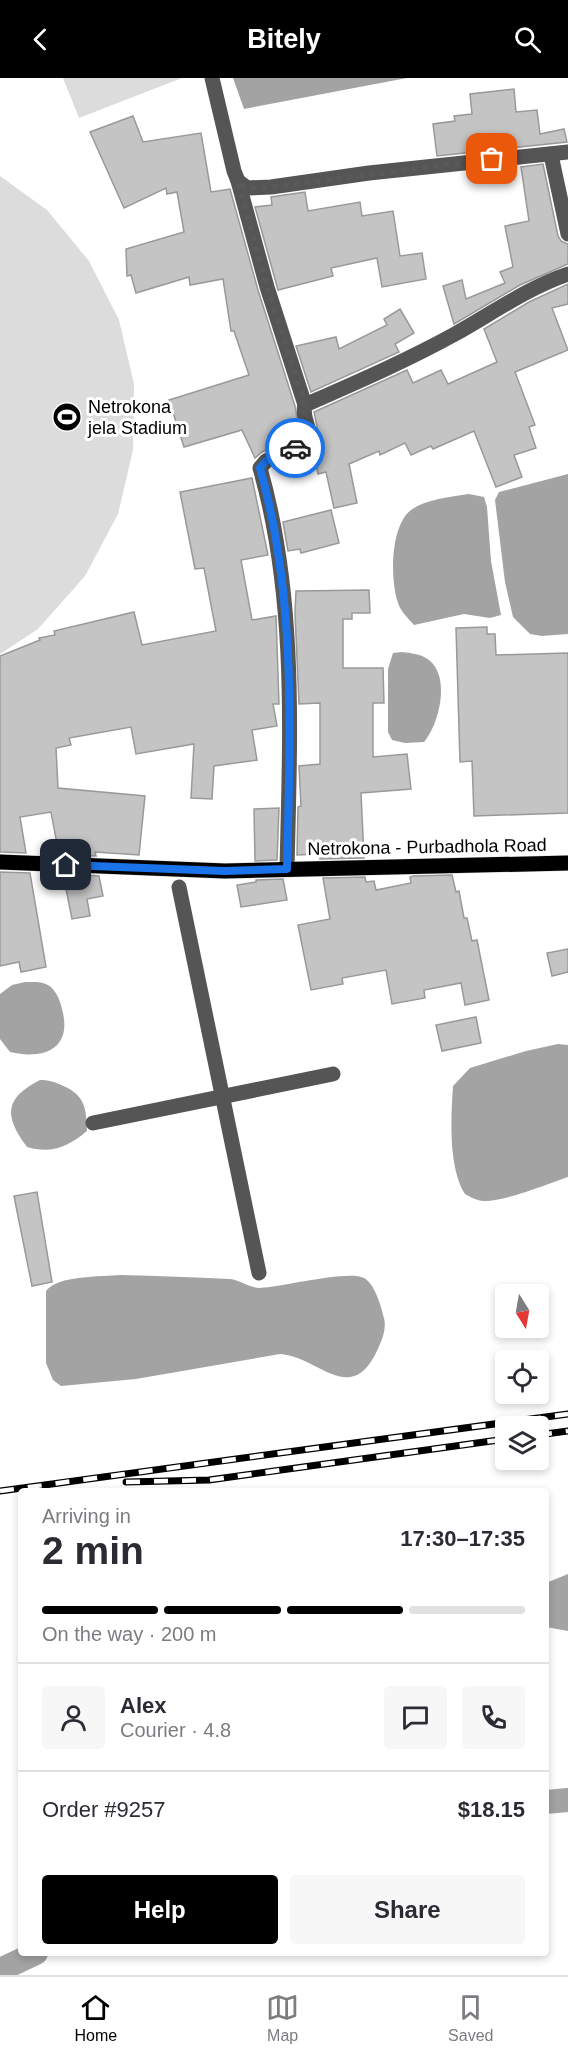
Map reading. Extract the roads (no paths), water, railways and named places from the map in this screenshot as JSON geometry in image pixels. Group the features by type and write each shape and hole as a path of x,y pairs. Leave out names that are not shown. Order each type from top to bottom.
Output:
{"main road":[{"name":"Netrokona - Purbadhola Road","path":"0,862 225,871 568,863"}],"street":[{"path":"212,78 267,287 305,405 303,412 309,429 308,441 266,461 260,468 270,504 279,556 287,642 290,688 287,869"},
{"path":"238,182 247,188 271,187 380,172 568,152"},
{"path":"551,154 568,234"},
{"path":"305,405 429,348 505,307 544,282 568,274"},
{"path":"179,887 259,1273"},
{"path":"93,1123 333,1074"}],"waterway":[{"path":"549,1802 568,1800"},
{"path":"0,1970 30,1956"}],"railway":[{"path":"22,1488 568,1414"},
{"path":"549,1434 568,1431"},
{"path":"126,1482 209,1480 495,1441"},
{"path":"0,1491 18,1489"}],"place":[{"name":"Netrokona jela Stadium","path":"67,417"}]}
